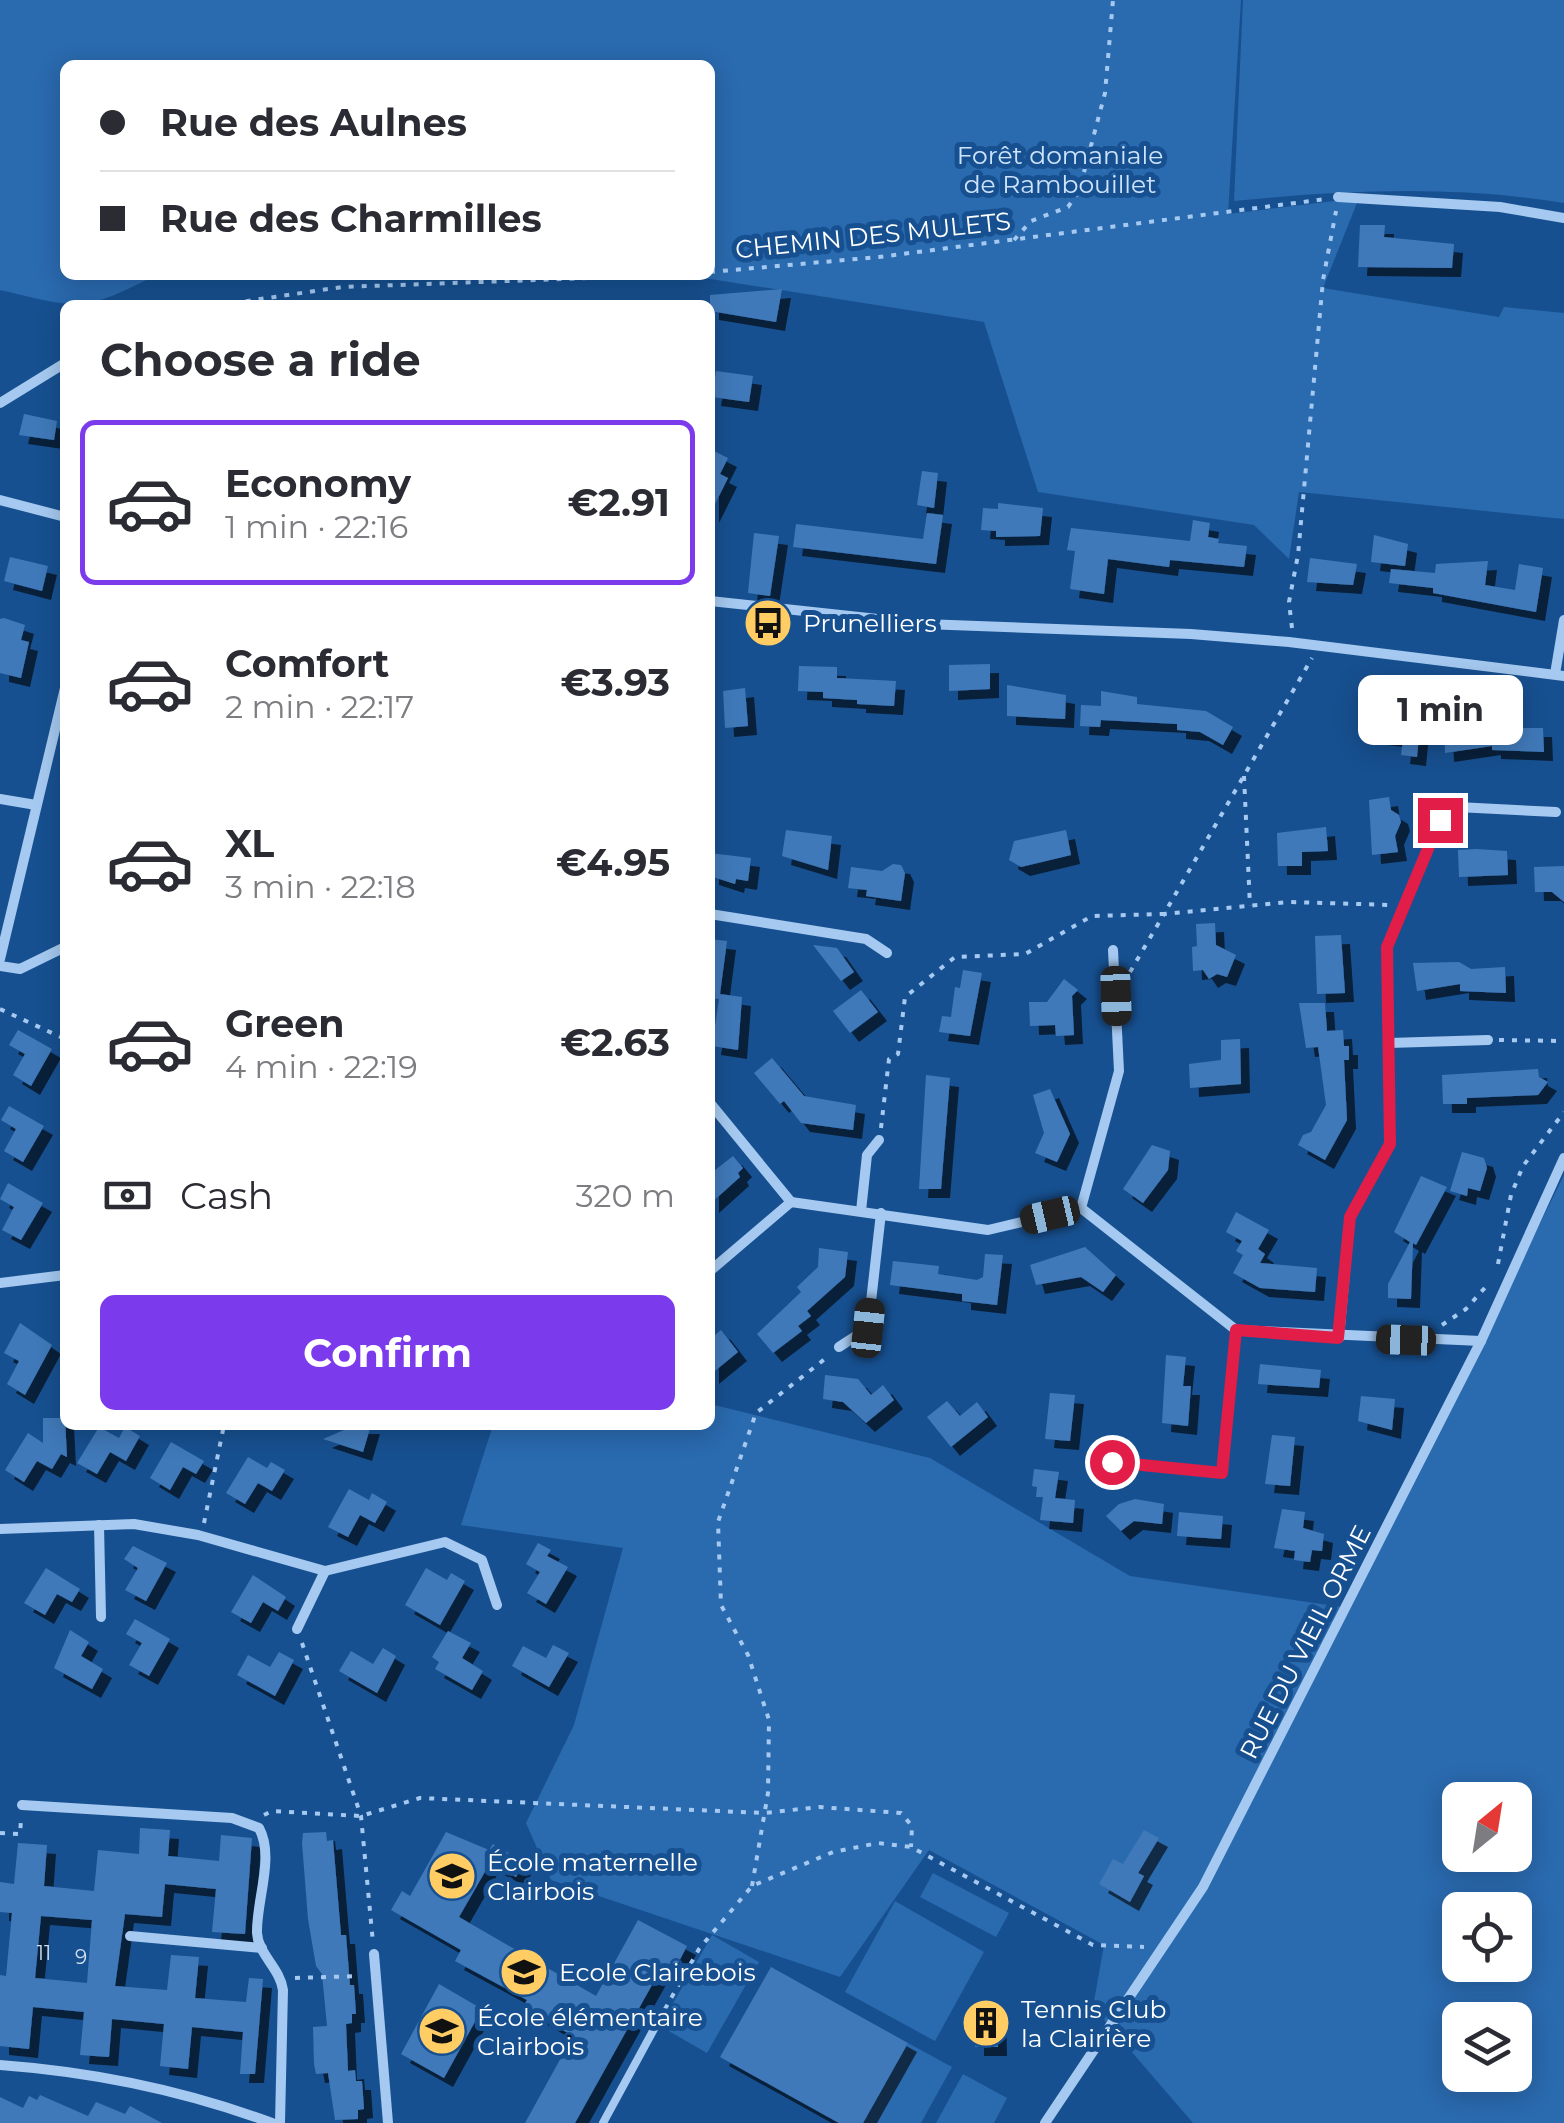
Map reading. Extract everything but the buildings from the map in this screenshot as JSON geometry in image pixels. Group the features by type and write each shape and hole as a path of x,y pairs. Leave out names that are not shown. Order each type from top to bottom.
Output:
{"street":[{"path":"1338,197 1500,207 1564,218"},
{"path":"0,403 60,366"},
{"path":"0,500 60,515"},
{"path":"715,602 924,624 1191,634 1289,642 1560,675 1564,620"},
{"path":"60,708 0,962 20,969 60,949"},
{"path":"0,798 36,805"},
{"path":"1338,1338 1350,1217 1390,1144 1387,947 1440,820 1457,807 1556,812"},
{"path":"715,915 866,939 887,953"},
{"path":"1080,1208 1119,1071 1114,950"},
{"path":"1389,1043 1488,1040"},
{"path":"715,1109 791,1202 988,1230 1080,1208"},
{"path":"861,1210 867,1155 879,1140"},
{"name":"RUE DU VIEIL ORME","path":"1046,2123 1203,1886 1480,1341 1564,1158"},
{"path":"715,1266 791,1202"},
{"path":"1080,1208 1236,1330 1338,1338 1480,1341"},
{"path":"839,1348 868,1328 881,1213"},
{"path":"0,1283 60,1276"},
{"path":"1112,1462 1222,1473 1236,1330"},
{"path":"0,1529 134,1524 201,1536 325,1571 445,1542 482,1560 497,1605"},
{"path":"99,1525 100,1617"},
{"path":"298,1629 325,1571"},
{"path":"22,1805 251,1822 264,1838 257,1934 281,1979 280,2123"},
{"path":"130,1936 262,1948"},
{"path":"374,1954 388,2123"},
{"path":"0,2065 94,2074 164,2088 272,2123"}],"lane":[{"path":"603,2123 660,2018"}],"path":[{"path":"1014,240 1031,222 1068,207 1080,191 1105,93 1113,0"},
{"path":"1289,642 1323,280 1338,197"},
{"name":"CHEMIN DES MULETS","path":"715,271 1014,240 1338,197"},
{"path":"254,300 342,287 536,280"},
{"path":"1116,996 1320,645"},
{"path":"1244,776 1250,906"},
{"path":"879,1140 889,1059 898,1054 905,997 955,957 1025,954 1092,916 1164,914 1289,902 1406,906"},
{"path":"0,1009 60,1037"},
{"path":"1488,1040 1564,1041"},
{"path":"1498,1266 1511,1195 1522,1166 1564,1112"},
{"path":"1440,1341 1442,1325 1466,1309 1491,1280"},
{"path":"752,1886 764,1813 769,1720 748,1655 721,1605 718,1522 756,1413 839,1348"},
{"path":"201,1536 223,1430"},
{"path":"298,1629 361,1816 374,1954"},
{"path":"251,1822 272,1811 361,1816 420,1798 764,1813 820,1808 901,1812 912,1826 911,1847"},
{"path":"0,1833 20,1834 22,1805"},
{"path":"660,2018 698,1949 752,1886 834,1852 878,1843 911,1847 1093,1945 1163,1950"},
{"path":"281,1979 375,1975"}],"green space":[{"name":"Forêt domaniale de Rambouillet","path":"0,0 1241,0 1228,214 1359,198 1323,288 1499,317 1504,307 1564,313 1564,519 1299,492 1289,559 1254,525 1038,492 984,322 715,280 715,60 60,60 60,280 146,280 98,300 60,300 60,303 0,290"},
{"path":"1243,0 1564,0 1564,203 1523,197 1399,191 1234,201"},
{"path":"1564,1175 1564,2123 1193,2123 1093,2007 1104,1945 929,1850 840,1977 551,1880 526,1823 574,1725 623,1548 461,1525 491,1430 715,1430 715,1405 930,1458 1130,1576 1349,1608"},
{"path":"933,1873 1009,1913 996,1937 920,1897"},
{"path":"895,1901 984,1952 935,2041 845,1992"},
{"path":"712,1935 759,1962 707,2053 660,2026"},
{"path":"908,2043 952,2067 921,2123 863,2123"},
{"path":"963,2074 1007,2098 994,2123 936,2123"}],"place":[{"name":"Prunelliers","path":"768,623"},
{"name":"École maternelle Clairbois","path":"452,1876"},
{"name":"Ecole Clairebois","path":"524,1972"},
{"name":"Tennis Club la Clairière","path":"986,2023"},
{"name":"École élémentaire Clairbois","path":"442,2031"}],"route":[{"path":"1112,1462 1222,1473 1236,1330 1338,1338 1350,1217 1390,1144 1387,947 1440,820"}]}
